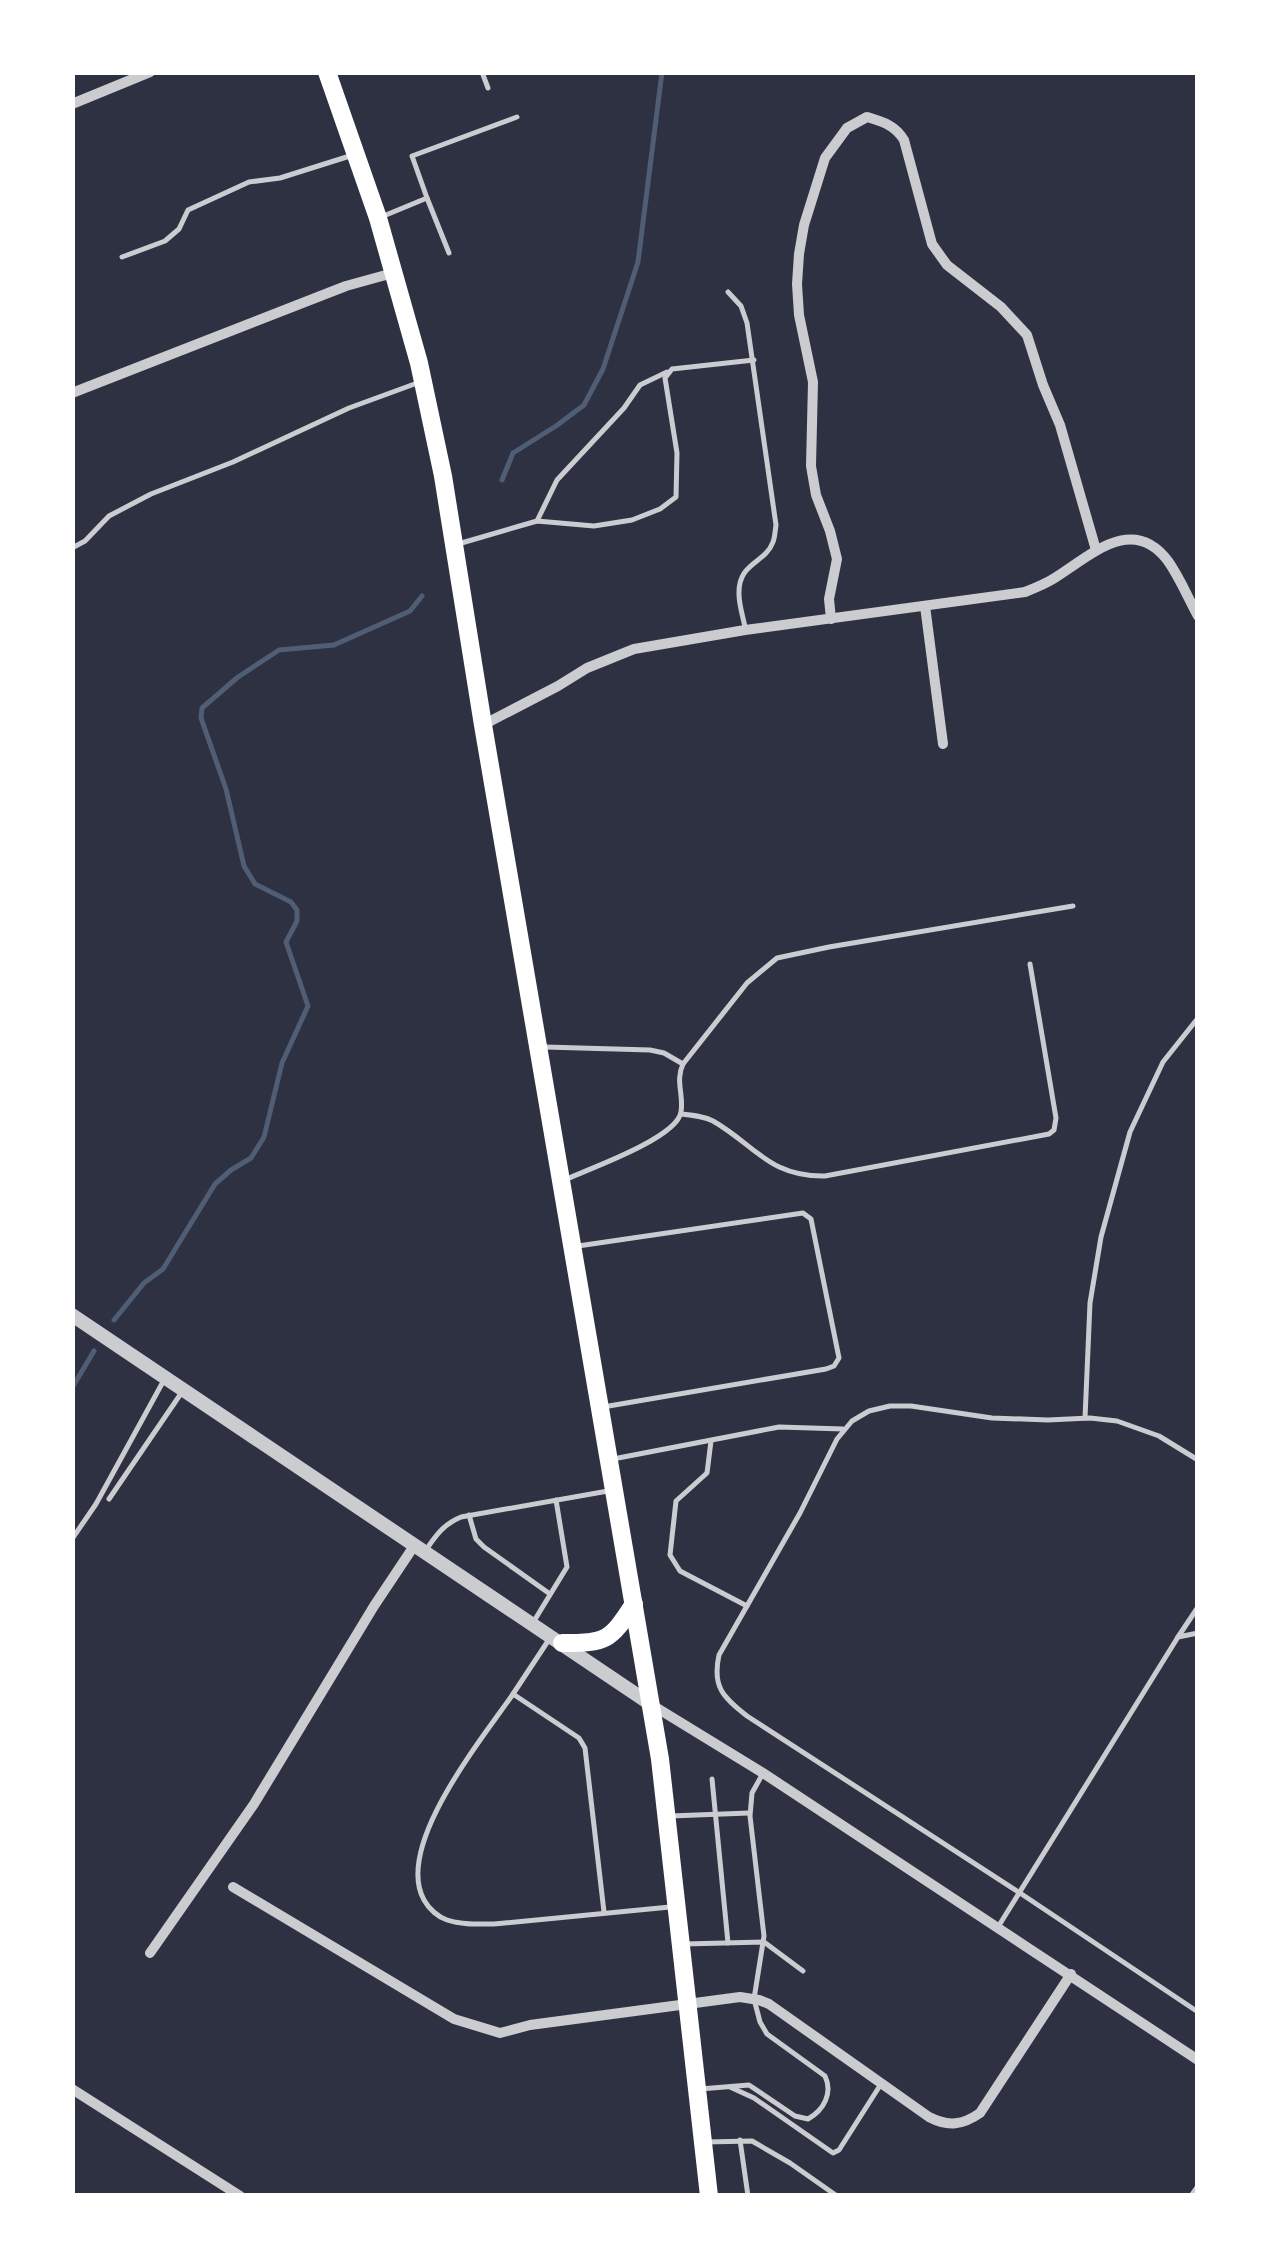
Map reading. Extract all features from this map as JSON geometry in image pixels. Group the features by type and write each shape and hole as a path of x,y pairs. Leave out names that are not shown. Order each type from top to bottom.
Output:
{"main road":[{"path":"326,72 394,273 423,381 455,545 652,1706 709,2196"},
{"path":"557,1640 587,1644 605,1640 618,1629 634,1604"}],"street":[{"path":"72,104 150,72"},
{"path":"831,619 829,599 837,558 816,496 811,466 813,382 799,315 799,254 825,158 847,128 867,118 887,123 904,140 932,244 956,273 1001,306 1027,334 1060,425 1096,550"},
{"path":"72,392 346,286 394,273"},
{"path":"483,725 587,668 634,649 1025,592 1116,541 1142,540 1160,552 1198,616"},
{"path":"925,606 943,744"},
{"path":"72,1316 652,1706 763,1773 1198,2060"},
{"path":"150,1953 254,1804 374,1606 419,1549"},
{"path":"233,1887 454,2018 500,2033 530,2025 740,1997 769,2004 940,2123 962,2124 980,2113 1071,1974"},
{"path":"72,2089 240,2196"}],"lane":[{"path":"482,72 488,88"},
{"path":"449,253 412,156 517,118"},
{"path":"122,257 165,242 179,229 188,210 248,182 280,178 356,154"},
{"path":"378,218 428,198"},
{"path":"728,292 747,323 776,525 773,543 742,576 738,592 745,630"},
{"path":"537,521 558,480 640,385 672,369 754,360"},
{"path":"455,545 537,521 594,526 632,520 660,509 676,497 677,453 665,378 672,369"},
{"path":"72,548 85,541 109,516 151,494 233,462 349,408 423,381"},
{"path":"562,1181 639,1148 674,1125 681,1114 679,1077 683,1064 748,983 776,958 1073,906"},
{"path":"681,1114 712,1120 773,1165 814,1177 1049,1134 1056,1118 1030,964"},
{"path":"1085,1418 1090,1303 1101,1237 1130,1132 1163,1062 1198,1018"},
{"path":"538,1046 650,1050 683,1064"},
{"path":"573,1246 803,1213 811,1219 840,1358 826,1369 600,1407"},
{"path":"72,1540 165,1378"},
{"path":"109,1499 183,1390"},
{"path":"1198,1460 1146,1430 1118,1422 992,1418 911,1406 869,1411 843,1429 719,1656 716,1669 717,1682 729,1702 746,1716 1198,2012"},
{"path":"610,1459 778,1427 843,1429"},
{"path":"712,1440 707,1473 676,1501 670,1555 680,1571 747,1606"},
{"path":"419,1549 449,1522 615,1489"},
{"path":"533,1624 566,1572 568,1561 556,1500"},
{"path":"469,1516 476,1539 551,1595"},
{"path":"998,1927 1198,1607"},
{"path":"1178,1637 1198,1633"},
{"path":"557,1640 513,1694 435,1812 420,1854 418,1886 436,1914 467,1924 677,1906"},
{"path":"513,1694 584,1744 604,1912"},
{"path":"697,2090 750,2085 802,2118 817,2113 829,2094 825,2076 767,2034 754,1999 764,1942 750,1813 752,1793 763,1773"},
{"path":"712,1779 728,1943"},
{"path":"667,1816 750,1813"},
{"path":"742,1845 753,1844"},
{"path":"745,1870 756,1870"},
{"path":"748,1894 759,1893"},
{"path":"681,1944 764,1942 803,1971"},
{"path":"728,2086 754,2098 833,2153 839,2150 882,2084"},
{"path":"740,2140 748,2196"},
{"path":"703,2142 752,2141 837,2196"},
{"path":"1191,2196 1198,2186"}],"waterway":[{"path":"502,480 513,453 584,405 603,369 638,262 662,72"},
{"path":"114,1320 144,1283 163,1269 215,1184 251,1158 264,1137 282,1063 308,1006 286,942 297,921 297,910 291,902 255,884 244,866 226,789 201,718 202,708 238,677 279,650 334,645 410,611 422,596"},
{"path":"72,1388 94,1351"}]}
